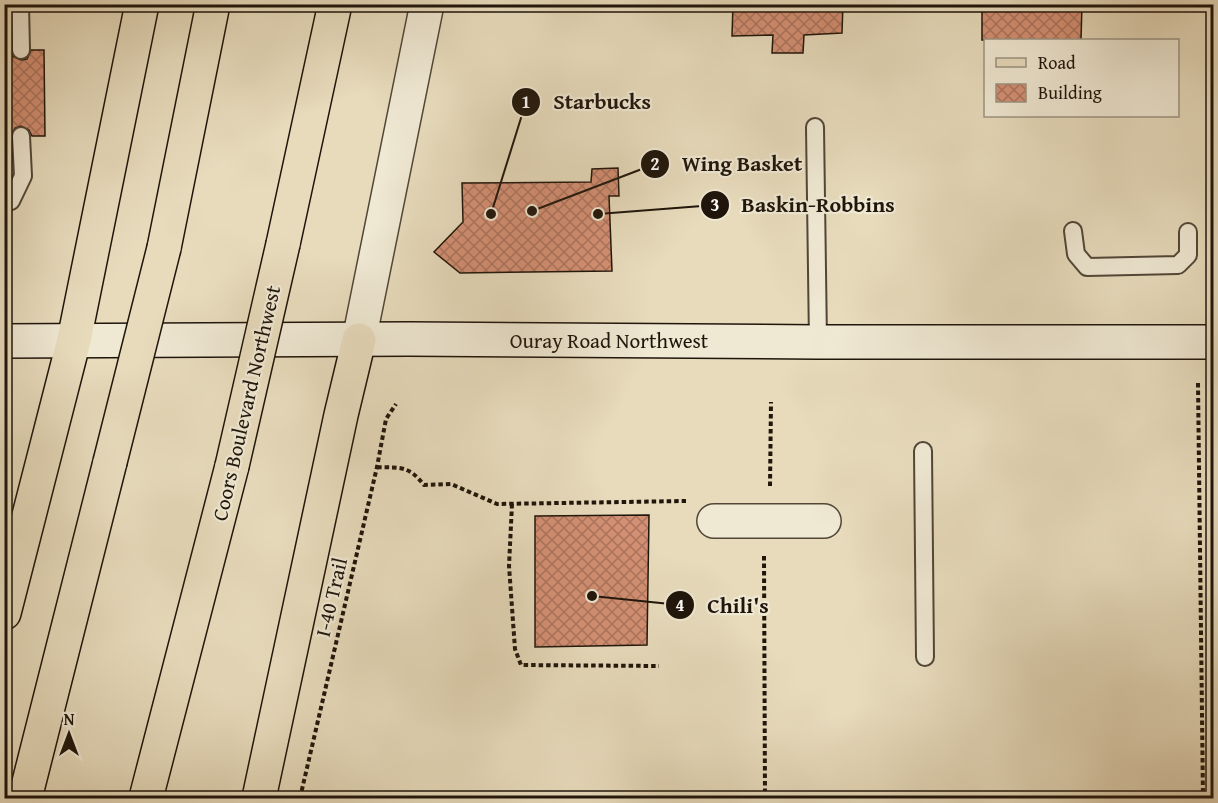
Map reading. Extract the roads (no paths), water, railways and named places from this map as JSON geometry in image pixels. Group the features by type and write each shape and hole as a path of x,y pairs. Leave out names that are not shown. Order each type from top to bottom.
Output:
{"main road":[{"path":"4,613 74,340 142,4"},
{"path":"25,798 164,248 213,4"},
{"name":"Coors Boulevard Northwest","path":"146,798 232,466 335,4"},
{"path":"259,798 359,340"}],"street":[{"path":"359,340 427,4"},
{"name":"Ouray Road Northwest","path":"4,341 409,339 1214,342"},
{"path":"704,510 764,505 824,521"}],"lane":[{"path":"20,4 21,50"},
{"path":"815,127 818,342"},
{"path":"4,203 11,201 23,176 21,136"},
{"path":"1073,231 1076,254 1086,267 1178,266 1188,255 1188,232"},
{"path":"923,451 925,657"}],"place":[{"name":"Wing Basket","path":"532,211"},
{"name":"Starbucks","path":"491,214"},
{"name":"Baskin-Robbins","path":"598,214"},
{"name":"Chili's","path":"592,596"}]}
